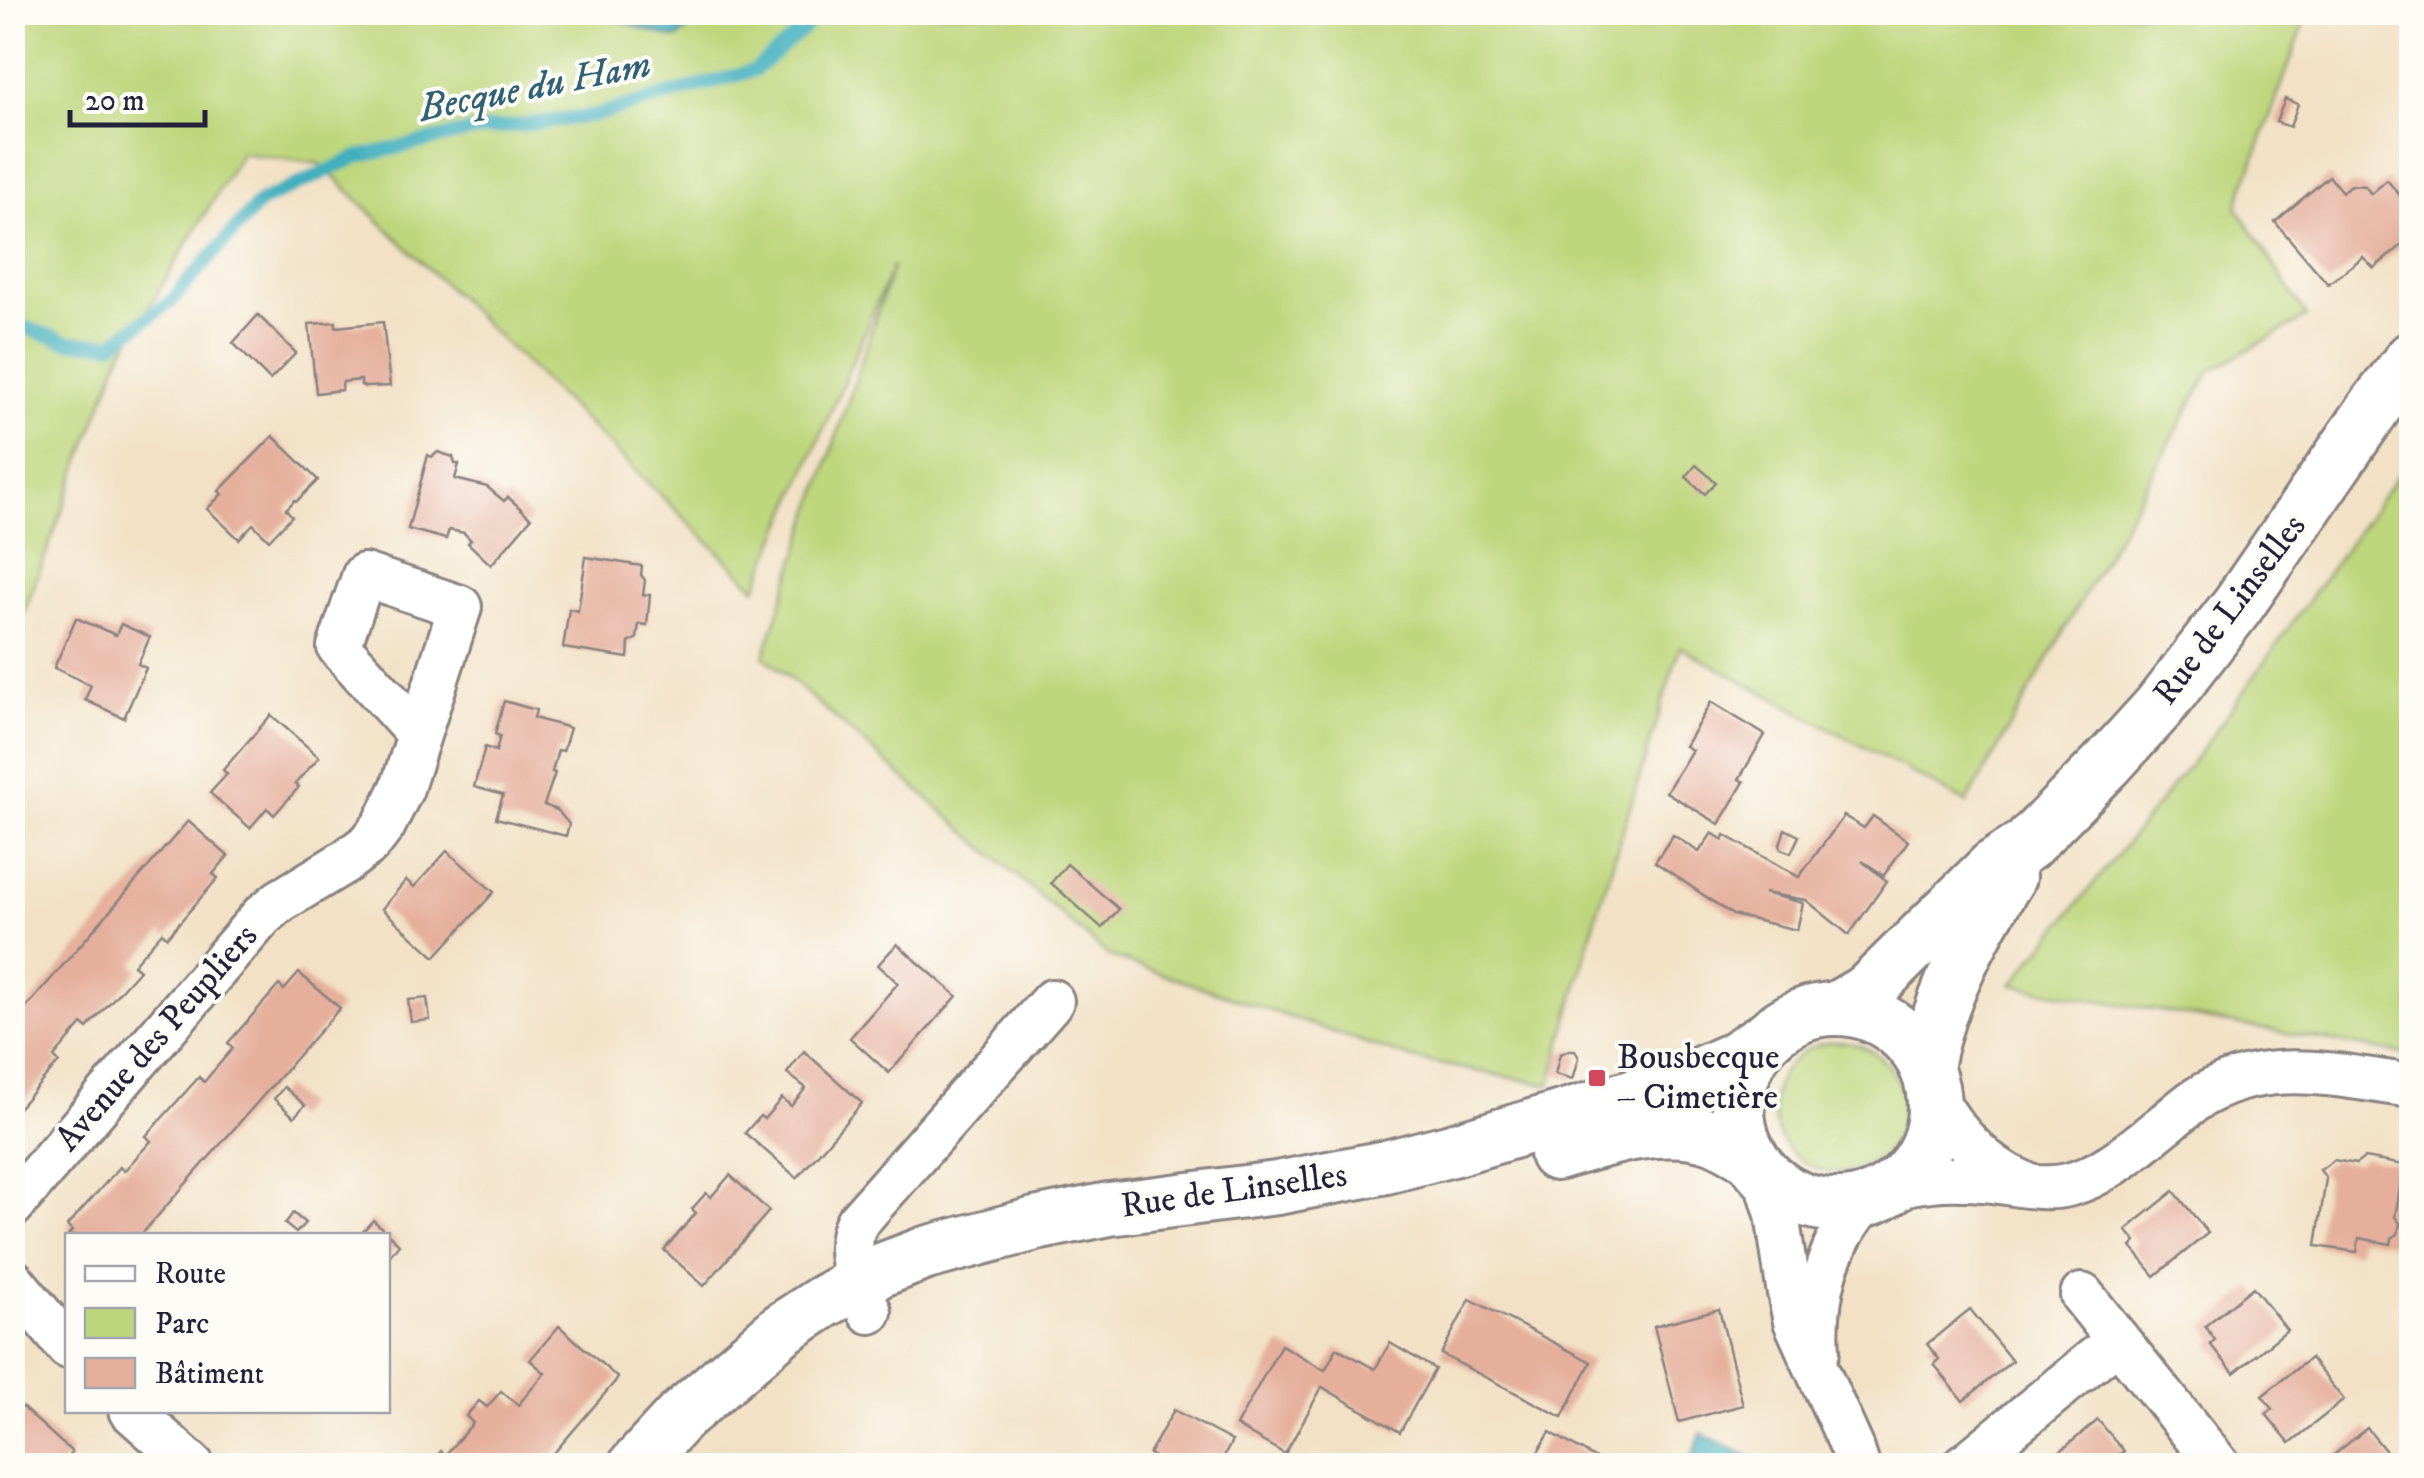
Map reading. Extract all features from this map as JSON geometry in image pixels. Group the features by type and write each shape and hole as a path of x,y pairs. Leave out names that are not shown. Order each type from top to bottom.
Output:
{"street":[{"name":"Rue de Linselles","path":"1930,1081 1939,1016 1967,948 2027,845 2132,737 2215,637 2412,358"},
{"name":"Avenue des Peupliers","path":"12,1206 262,916 280,900 370,843 394,809 419,735"},
{"name":"Rue de Linselles","path":"1835,1010 1868,990 1993,866 2027,845"},
{"path":"864,1298 851,1257 852,1232 857,1222 1052,1001"},
{"path":"1858,1466 1796,1321 1777,1214 1745,1145 1738,1117 1739,1088 1750,1060 1767,1037 1792,1020 1820,1010 1864,1013 1889,1025 1910,1043 1952,1124 1991,1165 2037,1188"},
{"name":"Rue de Linselles","path":"864,1298 882,1270 926,1253 1109,1209 1277,1188 1386,1167 1688,1079 1733,1059 1767,1037"},
{"path":"1758,1167 1786,1192 1812,1202 1839,1206 1923,1180 1955,1178 2037,1188 2069,1185 2109,1167 2196,1100 2242,1078 2294,1072 2412,1086"},
{"path":"1822,1382 1817,1316 1821,1286 1852,1217 1905,1178 1923,1154 1933,1126 1930,1081"},
{"name":"Rue de Linselles","path":"635,1466 680,1417 720,1382 782,1330 823,1302 909,1295 1063,1250 1384,1202 1605,1140 1662,1131 1714,1137 1758,1167"},
{"path":"12,1280 65,1343"},
{"path":"2082,1294 2219,1466"},
{"path":"1964,1466 2118,1340"},
{"path":"133,1413 193,1466"}],"green space":[{"path":"13,13 2308,13 2237,207 2307,317 2210,371 1967,803 1680,647 1597,913 1550,1085 1413,1059 1109,956 764,656 893,265 756,588 321,164 241,153 120,356 13,642"},
{"path":"2399,473 2412,477 2411,1055 2012,985 2204,747"},
{"path":"1838,1042 1863,1047 1884,1061 1898,1082 1903,1107 1898,1132 1884,1153 1863,1167 1838,1172 1813,1167 1792,1153 1778,1132 1773,1107 1778,1082 1792,1061 1813,1047"}],"water":[{"path":"594,13 710,13 676,39"},
{"path":"1701,1433 1765,1465 1689,1465"}],"building":[{"path":"2285,99 2298,104 2290,127 2276,122"},
{"path":"2329,176 2342,192 2350,185 2365,186 2371,194 2387,180 2412,210 2412,237 2374,268 2363,257 2328,284 2275,222"},
{"path":"258,315 296,353 270,380 233,343"},
{"path":"336,322 336,327 383,322 390,386 365,387 361,380 343,382 341,390 316,393 309,324"},
{"path":"273,436 318,480 286,509 292,516 269,540 253,524 239,539 207,509 222,494 219,491"},
{"path":"438,452 453,457 455,464 459,464 455,479 487,487 504,501 508,497 531,518 491,565 468,543 471,540 464,533 449,530 446,539 408,529 428,455 432,457"},
{"path":"1696,465 1716,482 1705,494 1686,477"},
{"path":"586,557 642,566 643,595 650,595 647,625 639,624 637,638 629,643 628,658 563,648 569,609 578,611"},
{"path":"76,618 116,635 121,624 150,637 138,664 146,668 124,718 85,700 91,685 54,668"},
{"path":"504,701 536,710 534,718 570,728 563,751 558,750 544,805 557,810 569,824 566,836 496,818 503,795 474,787 485,747 496,751 500,736 495,734"},
{"path":"1711,702 1765,735 1719,824 1666,792 1692,750 1685,746"},
{"path":"271,715 319,757 274,815 267,808 250,828 210,793 227,774 223,770"},
{"path":"1844,816 1864,828 1873,816 1908,841 1884,875 1862,861 1887,881 1849,935 1806,900 1764,893 1803,903 1797,930 1733,915 1655,862 1673,835 1699,852 1712,833 1723,840 1725,835 1799,877"},
{"path":"188,821 228,856 213,874 218,878 167,937 162,932 133,965 139,970 87,1028 82,1024 54,1057 59,1062 12,1115 12,1024"},
{"path":"1785,829 1799,836 1791,853 1781,849"},
{"path":"447,851 494,892 435,957 382,909 406,880 414,887"},
{"path":"1067,864 1119,909 1102,928 1051,883"},
{"path":"897,944 957,996 889,1073 850,1038 898,983 878,965"},
{"path":"299,973 340,1008 143,1233 70,1233 67,1226 120,1167 124,1171 151,1141 146,1136 199,1077 204,1082 233,1048 228,1043 279,985 284,990"},
{"path":"427,998 430,1020 411,1022 408,1000"},
{"path":"1575,1050 1579,1058 1573,1079 1555,1074 1560,1054"},
{"path":"804,1051 862,1103 797,1178 745,1133 782,1098 791,1106 806,1088 787,1073"},
{"path":"284,1087 305,1105 294,1117 274,1099"},
{"path":"2364,1158 2404,1165 2395,1217 2400,1223 2398,1234 2391,1244 2359,1238 2357,1252 2316,1246 2326,1178 2320,1170 2334,1160 2356,1164"},
{"path":"730,1175 769,1211 704,1286 664,1250 696,1213 692,1209 706,1193 711,1197"},
{"path":"2174,1191 2208,1233 2155,1276 2131,1247 2136,1242 2126,1230"},
{"path":"293,1213 305,1223 296,1233 285,1224"},
{"path":"373,1220 387,1233 362,1233"},
{"path":"390,1236 399,1244 390,1255"},
{"path":"2253,1287 2287,1330 2234,1373 2210,1344 2215,1340 2205,1326"},
{"path":"1470,1299 1591,1362 1562,1417 1441,1354"},
{"path":"1719,1309 1743,1405 1679,1422 1654,1326"},
{"path":"1970,1309 2012,1361 1963,1401 1934,1364 1939,1359 1927,1344"},
{"path":"559,1326 618,1378 543,1466 428,1466 441,1451 445,1455 473,1423 466,1416 479,1401 487,1407 501,1391 518,1405 545,1373 530,1360"},
{"path":"1390,1343 1435,1369 1400,1432 1322,1387 1285,1454 1236,1426 1281,1345 1325,1370 1337,1348 1375,1369"},
{"path":"2310,1358 2344,1400 2290,1443 2266,1414 2273,1409 2262,1396"},
{"path":"12,1398 72,1452 60,1466 12,1466"},
{"path":"1174,1410 1232,1441 1219,1466 1148,1466 1153,1456 1149,1454"},
{"path":"2098,1420 2124,1451 2118,1455 2126,1466 2048,1466 2046,1463"},
{"path":"2367,1428 2398,1466 2320,1466"},
{"path":"1550,1432 1596,1459 1592,1466 1530,1466"}],"waterway":[{"name":"Becque du Ham","path":"12,323 68,342 112,344 171,301 260,202 357,157 472,131 594,116 755,70 804,29 818,12"}],"place":[{"name":"Bousbecque – Cimetière","path":"1597,1078"}]}
